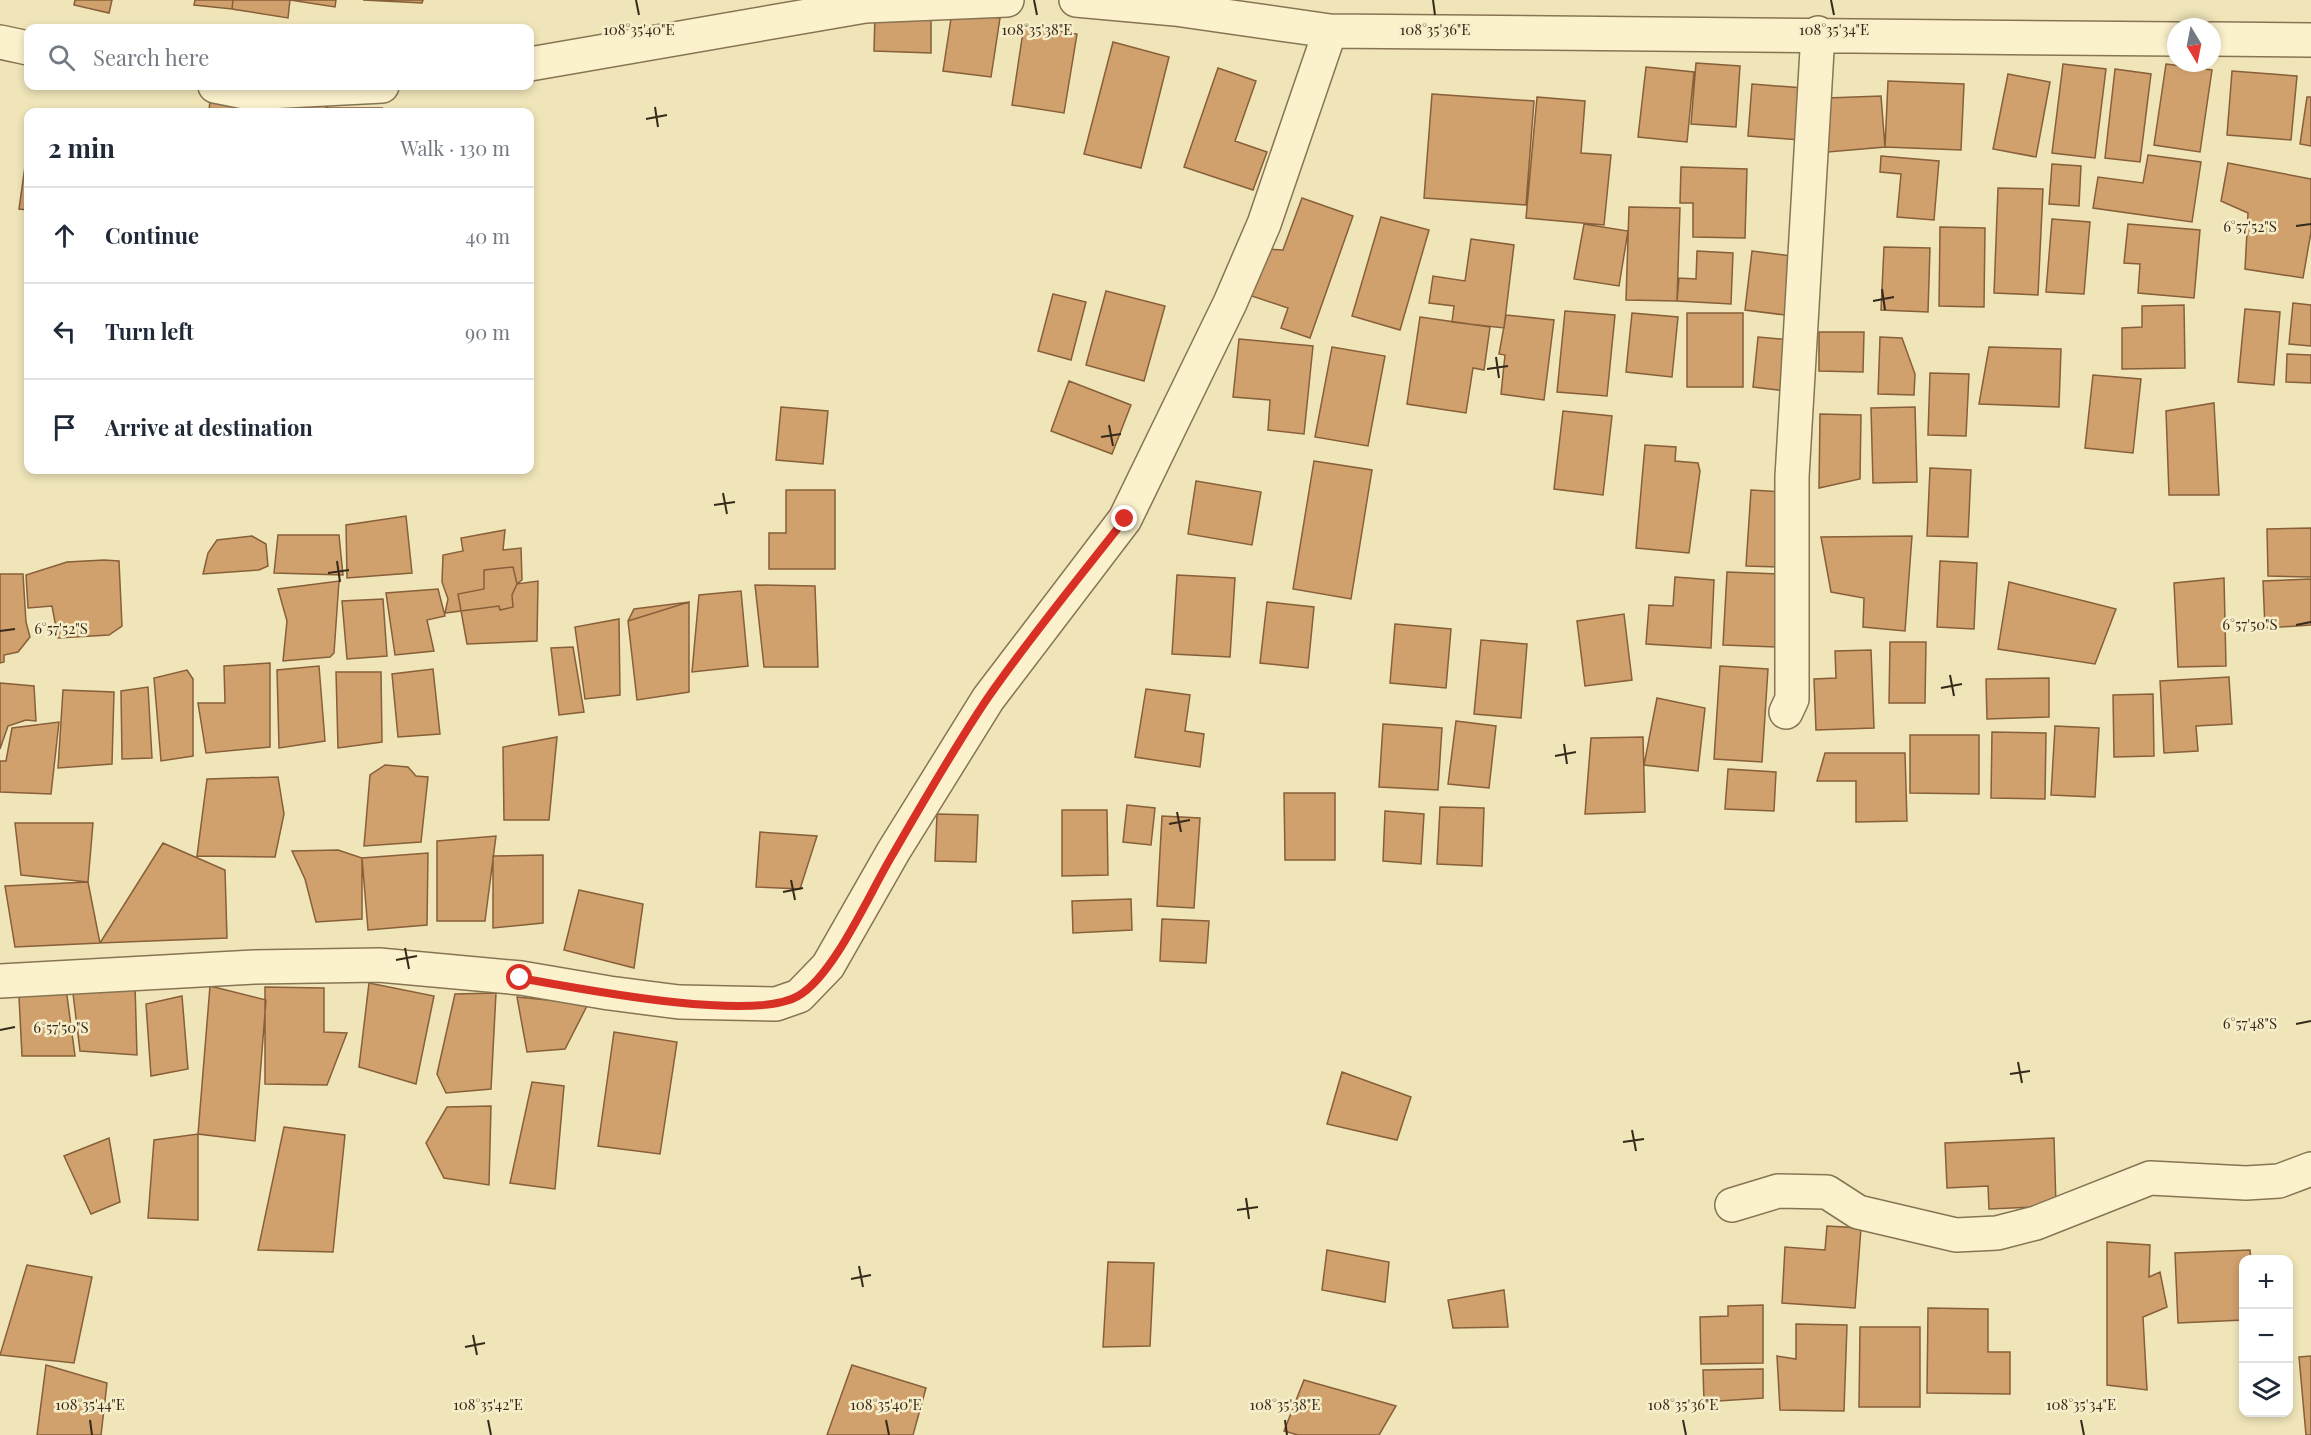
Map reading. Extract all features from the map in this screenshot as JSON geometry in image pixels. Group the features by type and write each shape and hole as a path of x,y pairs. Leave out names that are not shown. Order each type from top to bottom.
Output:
{"street":[{"path":"534,63 866,6 1007,0"},
{"path":"1076,0 1175,9 1330,31 1818,33 2167,39"},
{"path":"0,981 254,967 379,965 520,978 679,1002 776,1004 799,996 828,966 893,852 987,699 1125,519 1230,303 1264,224 1330,31"},
{"path":"1786,712 1792,699 1792,477 1818,33"},
{"path":"2221,39 2311,40"},
{"path":"0,42 24,47"},
{"path":"235,90 250,93 307,90"},
{"path":"1732,1205 1778,1191 1827,1192 1858,1212 1956,1235 1997,1233 2036,1223 2150,1178 2246,1184 2279,1180 2311,1169"}],"building":[{"path":"75,0 112,0 109,13 74,5"},
{"path":"195,0 233,0 232,9 194,5"},
{"path":"233,0 290,0 288,18 232,9"},
{"path":"290,0 336,0 335,7"},
{"path":"363,0 423,0 422,3"},
{"path":"952,12 1000,18 991,77 943,71"},
{"path":"875,13 931,14 931,53 874,51"},
{"path":"1024,25 1077,34 1064,113 1012,105"},
{"path":"1113,42 1169,57 1141,168 1084,154"},
{"path":"1696,63 1740,66 1736,127 1691,124"},
{"path":"2063,64 2106,69 2095,158 2052,153"},
{"path":"2166,64 2167,72 2212,72 2200,152 2154,145"},
{"path":"1646,67 1694,72 1687,142 1638,137"},
{"path":"1218,68 1256,81 1235,141 1267,152 1253,190 1184,167"},
{"path":"2115,69 2151,74 2140,162 2105,158"},
{"path":"2232,71 2297,76 2291,140 2227,135"},
{"path":"2008,74 2050,82 2036,157 1993,149"},
{"path":"1888,81 1964,84 1961,150 1885,147"},
{"path":"1752,84 1804,88 1800,140 1748,136"},
{"path":"277,91 327,91 327,108 277,108"},
{"path":"1432,94 1534,101 1526,205 1424,198"},
{"path":"1881,96 1885,147 1828,152 1827,98"},
{"path":"1537,97 1585,101 1581,153 1611,155 1604,225 1526,218"},
{"path":"2307,97 2311,97 2311,146 2300,144"},
{"path":"210,99 259,102 258,108 209,108"},
{"path":"2148,155 2201,162 2192,222 2093,208 2098,177 2143,183"},
{"path":"1881,156 1939,161 1934,220 1897,217 1901,174 1880,172"},
{"path":"2228,163 2311,179 2311,232 2303,278 2245,269 2248,213 2221,201"},
{"path":"2052,164 2081,166 2079,206 2049,204"},
{"path":"1681,167 1747,169 1745,238 1693,237 1693,203 1680,203"},
{"path":"24,173 24,210 19,209"},
{"path":"1998,188 2043,189 2038,295 1994,293"},
{"path":"1302,198 1353,216 1310,338 1281,328 1288,308 1249,295 1265,249 1283,250"},
{"path":"1629,207 1680,208 1677,301 1626,300"},
{"path":"1381,217 1429,230 1400,330 1352,316"},
{"path":"2052,219 2090,222 2084,294 2046,292"},
{"path":"1584,224 1628,231 1619,286 1574,279"},
{"path":"2128,224 2200,230 2194,298 2138,293 2140,264 2124,263"},
{"path":"1940,227 1985,228 1984,307 1939,306"},
{"path":"1471,239 1514,245 1504,328 1452,322 1454,306 1429,303 1433,276 1465,281"},
{"path":"1884,247 1930,248 1928,312 1881,310"},
{"path":"1697,251 1733,253 1731,304 1677,301 1679,278 1696,279"},
{"path":"1752,251 1791,256 1785,315 1745,310"},
{"path":"1106,291 1165,306 1144,381 1086,365"},
{"path":"1053,294 1086,302 1071,360 1038,351"},
{"path":"2293,303 2311,305 2311,346 2289,344"},
{"path":"2184,305 2185,368 2122,369 2122,328 2142,327 2142,306"},
{"path":"2245,309 2280,312 2274,385 2238,382"},
{"path":"1565,311 1615,315 1607,396 1557,392"},
{"path":"1632,313 1678,317 1672,377 1626,372"},
{"path":"1687,313 1743,313 1743,387 1687,387"},
{"path":"1506,315 1554,320 1544,400 1501,394 1505,355 1499,354"},
{"path":"1420,317 1490,327 1484,370 1473,368 1466,413 1407,404"},
{"path":"1819,332 1864,332 1863,372 1819,371"},
{"path":"1758,337 1792,340 1786,391 1753,387"},
{"path":"1880,337 1902,338 1915,374 1914,395 1878,394"},
{"path":"1239,339 1313,346 1304,434 1268,430 1270,400 1233,397"},
{"path":"1332,347 1385,356 1368,446 1315,437"},
{"path":"1989,347 2061,349 2059,407 1979,404"},
{"path":"2287,354 2311,355 2311,383 2286,382"},
{"path":"1930,373 1969,374 1966,436 1928,435"},
{"path":"2093,375 2141,379 2133,453 2085,448"},
{"path":"1069,381 1131,405 1112,454 1051,431"},
{"path":"2214,403 2219,495 2169,495 2166,411"},
{"path":"781,407 828,411 823,464 776,460"},
{"path":"1915,407 1917,482 1873,483 1871,408"},
{"path":"1563,411 1612,416 1603,495 1554,489"},
{"path":"1820,414 1861,415 1860,479 1819,488"},
{"path":"1645,445 1676,447 1675,461 1698,463 1700,471 1689,553 1636,548"},
{"path":"1314,461 1372,470 1351,599 1293,589"},
{"path":"1930,468 1971,470 1968,537 1927,536"},
{"path":"1196,481 1261,492 1252,545 1188,534"},
{"path":"786,490 835,490 835,569 769,569 769,533 786,533"},
{"path":"1751,490 1784,492 1780,567 1746,566"},
{"path":"406,516 412,573 347,578 346,525"},
{"path":"2311,528 2311,577 2268,576 2267,529"},
{"path":"505,530 503,550 521,548 522,580 517,584 512,595 513,607 500,610 499,606 445,613 448,599 442,582 443,555 463,551 461,538"},
{"path":"278,535 339,535 343,575 274,573"},
{"path":"252,536 266,544 268,566 259,570 203,574 208,553 217,540"},
{"path":"1912,536 1905,631 1863,627 1864,598 1831,592 1821,537"},
{"path":"119,561 122,626 109,635 58,638 52,606 28,608 26,575 67,562"},
{"path":"1940,561 1977,563 1974,629 1937,627"},
{"path":"513,567 517,584 538,581 537,641 467,644 458,594 484,589 484,570"},
{"path":"1727,572 1779,574 1776,647 1723,645"},
{"path":"0,574 23,574 26,622 30,637 18,652 4,655 4,662 0,663"},
{"path":"1177,575 1235,578 1230,657 1172,654"},
{"path":"1675,577 1714,580 1711,648 1646,644 1649,605 1673,606"},
{"path":"2224,578 2226,666 2178,667 2174,583"},
{"path":"2311,579 2311,625 2265,628 2263,581"},
{"path":"339,581 334,653 330,657 283,661 287,621 278,589"},
{"path":"2009,582 2116,609 2095,664 1998,649"},
{"path":"755,585 815,586 818,667 764,667"},
{"path":"438,589 445,616 427,620 434,651 395,655 386,593"},
{"path":"741,591 748,666 692,672 699,595"},
{"path":"383,599 387,656 347,659 342,601"},
{"path":"689,602 689,692 637,700 628,621 634,609"},
{"path":"689,602 689,692 637,700 628,621"},
{"path":"1267,602 1314,607 1308,668 1260,663"},
{"path":"1624,614 1632,680 1585,686 1577,621"},
{"path":"619,619 620,695 585,699 575,627"},
{"path":"1395,624 1451,629 1446,688 1390,683"},
{"path":"1481,640 1527,644 1521,718 1474,714"},
{"path":"1890,642 1926,642 1925,703 1889,703"},
{"path":"573,647 584,712 559,715 551,648"},
{"path":"1871,650 1874,728 1816,730 1814,679 1836,678 1835,651"},
{"path":"270,663 270,747 206,753 198,703 225,703 224,666"},
{"path":"319,666 325,741 279,748 277,670"},
{"path":"1720,666 1768,669 1762,762 1714,759"},
{"path":"433,669 440,734 398,737 392,674"},
{"path":"187,670 193,679 193,756 161,761 154,678"},
{"path":"336,672 381,672 382,742 338,748"},
{"path":"2229,677 2232,724 2196,726 2198,751 2164,753 2160,681"},
{"path":"2049,678 2049,717 1987,719 1986,679"},
{"path":"0,683 34,686 36,721 26,720 8,726 0,749"},
{"path":"148,687 152,758 122,759 121,691"},
{"path":"1146,689 1190,695 1185,731 1204,734 1200,767 1135,757"},
{"path":"63,690 114,692 112,764 58,768"},
{"path":"2153,694 2154,756 2114,757 2113,695"},
{"path":"1657,698 1705,708 1698,771 1644,765"},
{"path":"1456,721 1496,726 1489,788 1448,784"},
{"path":"59,722 51,794 0,792 0,761 6,761 12,728"},
{"path":"1383,724 1442,728 1438,790 1379,787"},
{"path":"2055,726 2099,728 2095,797 2051,795"},
{"path":"1992,732 2046,733 2045,799 1991,798"},
{"path":"1910,735 1979,735 1979,794 1910,793"},
{"path":"557,737 549,820 504,820 503,747"},
{"path":"1643,737 1645,812 1585,814 1591,738"},
{"path":"1825,753 1905,753 1907,821 1856,822 1856,781 1817,781"},
{"path":"385,765 408,767 416,776 428,777 421,842 364,846 370,775"},
{"path":"1728,769 1776,772 1774,811 1725,809"},
{"path":"278,777 284,814 275,857 197,856 207,779"},
{"path":"1284,793 1335,793 1335,860 1285,860"},
{"path":"1127,805 1155,808 1151,845 1123,842"},
{"path":"1440,807 1484,808 1482,866 1437,864"},
{"path":"1062,810 1107,810 1108,875 1062,876"},
{"path":"1385,811 1424,814 1421,864 1383,861"},
{"path":"937,814 978,815 976,862 935,861"},
{"path":"1162,816 1200,818 1194,908 1157,906"},
{"path":"15,823 93,823 88,882 21,875"},
{"path":"760,832 817,836 800,889 756,887"},
{"path":"496,836 485,921 437,921 437,841"},
{"path":"163,843 225,870 227,938 100,943"},
{"path":"338,850 362,858 362,919 316,922 305,879 292,851"},
{"path":"428,853 427,925 368,930 362,858"},
{"path":"543,855 543,923 493,928 493,856"},
{"path":"88,882 100,943 15,947 5,886"},
{"path":"579,890 643,904 634,968 564,950"},
{"path":"1131,899 1132,930 1073,933 1072,901"},
{"path":"1162,919 1209,921 1206,963 1160,961"},
{"path":"369,983 434,996 416,1084 359,1067"},
{"path":"135,984 137,1055 80,1051 72,985"},
{"path":"210,986 266,1000 255,1141 198,1134"},
{"path":"265,987 324,988 324,1032 347,1033 327,1085 265,1084"},
{"path":"66,988 75,1056 22,1056 19,997"},
{"path":"496,993 491,1089 446,1093 437,1074 455,994"},
{"path":"182,996 188,1069 151,1076 146,1004"},
{"path":"517,997 588,1004 565,1049 527,1052"},
{"path":"614,1032 677,1042 660,1154 598,1146"},
{"path":"1342,1072 1411,1097 1397,1140 1327,1124"},
{"path":"532,1082 564,1086 555,1189 510,1183"},
{"path":"491,1106 489,1185 444,1178 426,1143 447,1107"},
{"path":"284,1127 345,1135 333,1252 258,1250"},
{"path":"198,1134 198,1220 148,1218 154,1140"},
{"path":"109,1138 120,1202 91,1214 64,1156"},
{"path":"2054,1138 2056,1206 1989,1209 1988,1186 1947,1188 1945,1143"},
{"path":"1827,1226 1861,1228 1855,1308 1782,1303 1785,1247 1825,1250"},
{"path":"2107,1242 2150,1245 2149,1277 2160,1272 2167,1307 2143,1317 2147,1390 2107,1385"},
{"path":"1327,1250 1389,1262 1385,1302 1322,1290"},
{"path":"2250,1250 2250,1255 2239,1255 2239,1320 2178,1323 2175,1253"},
{"path":"1108,1262 1154,1263 1150,1346 1103,1347"},
{"path":"27,1265 92,1277 74,1363 0,1355"},
{"path":"1504,1290 1508,1327 1453,1328 1448,1300"},
{"path":"1763,1305 1763,1363 1701,1364 1700,1317 1728,1316 1728,1306"},
{"path":"1928,1308 1988,1309 1988,1352 2010,1352 2010,1394 1927,1393"},
{"path":"1796,1324 1847,1325 1844,1411 1780,1410 1777,1356 1796,1359"},
{"path":"1860,1327 1920,1327 1920,1407 1859,1407"},
{"path":"2311,1356 2311,1435 2306,1435 2299,1357"},
{"path":"46,1365 107,1383 101,1435 37,1435"},
{"path":"852,1365 926,1388 913,1435 827,1435"},
{"path":"1763,1369 1763,1398 1704,1402 1703,1370"},
{"path":"1304,1380 1396,1406 1379,1435 1298,1435 1284,1431"}],"route":[{"path":"520,978 679,1002 760,1005 776,1004 799,996 828,966 893,852 987,699 1125,519"}]}
